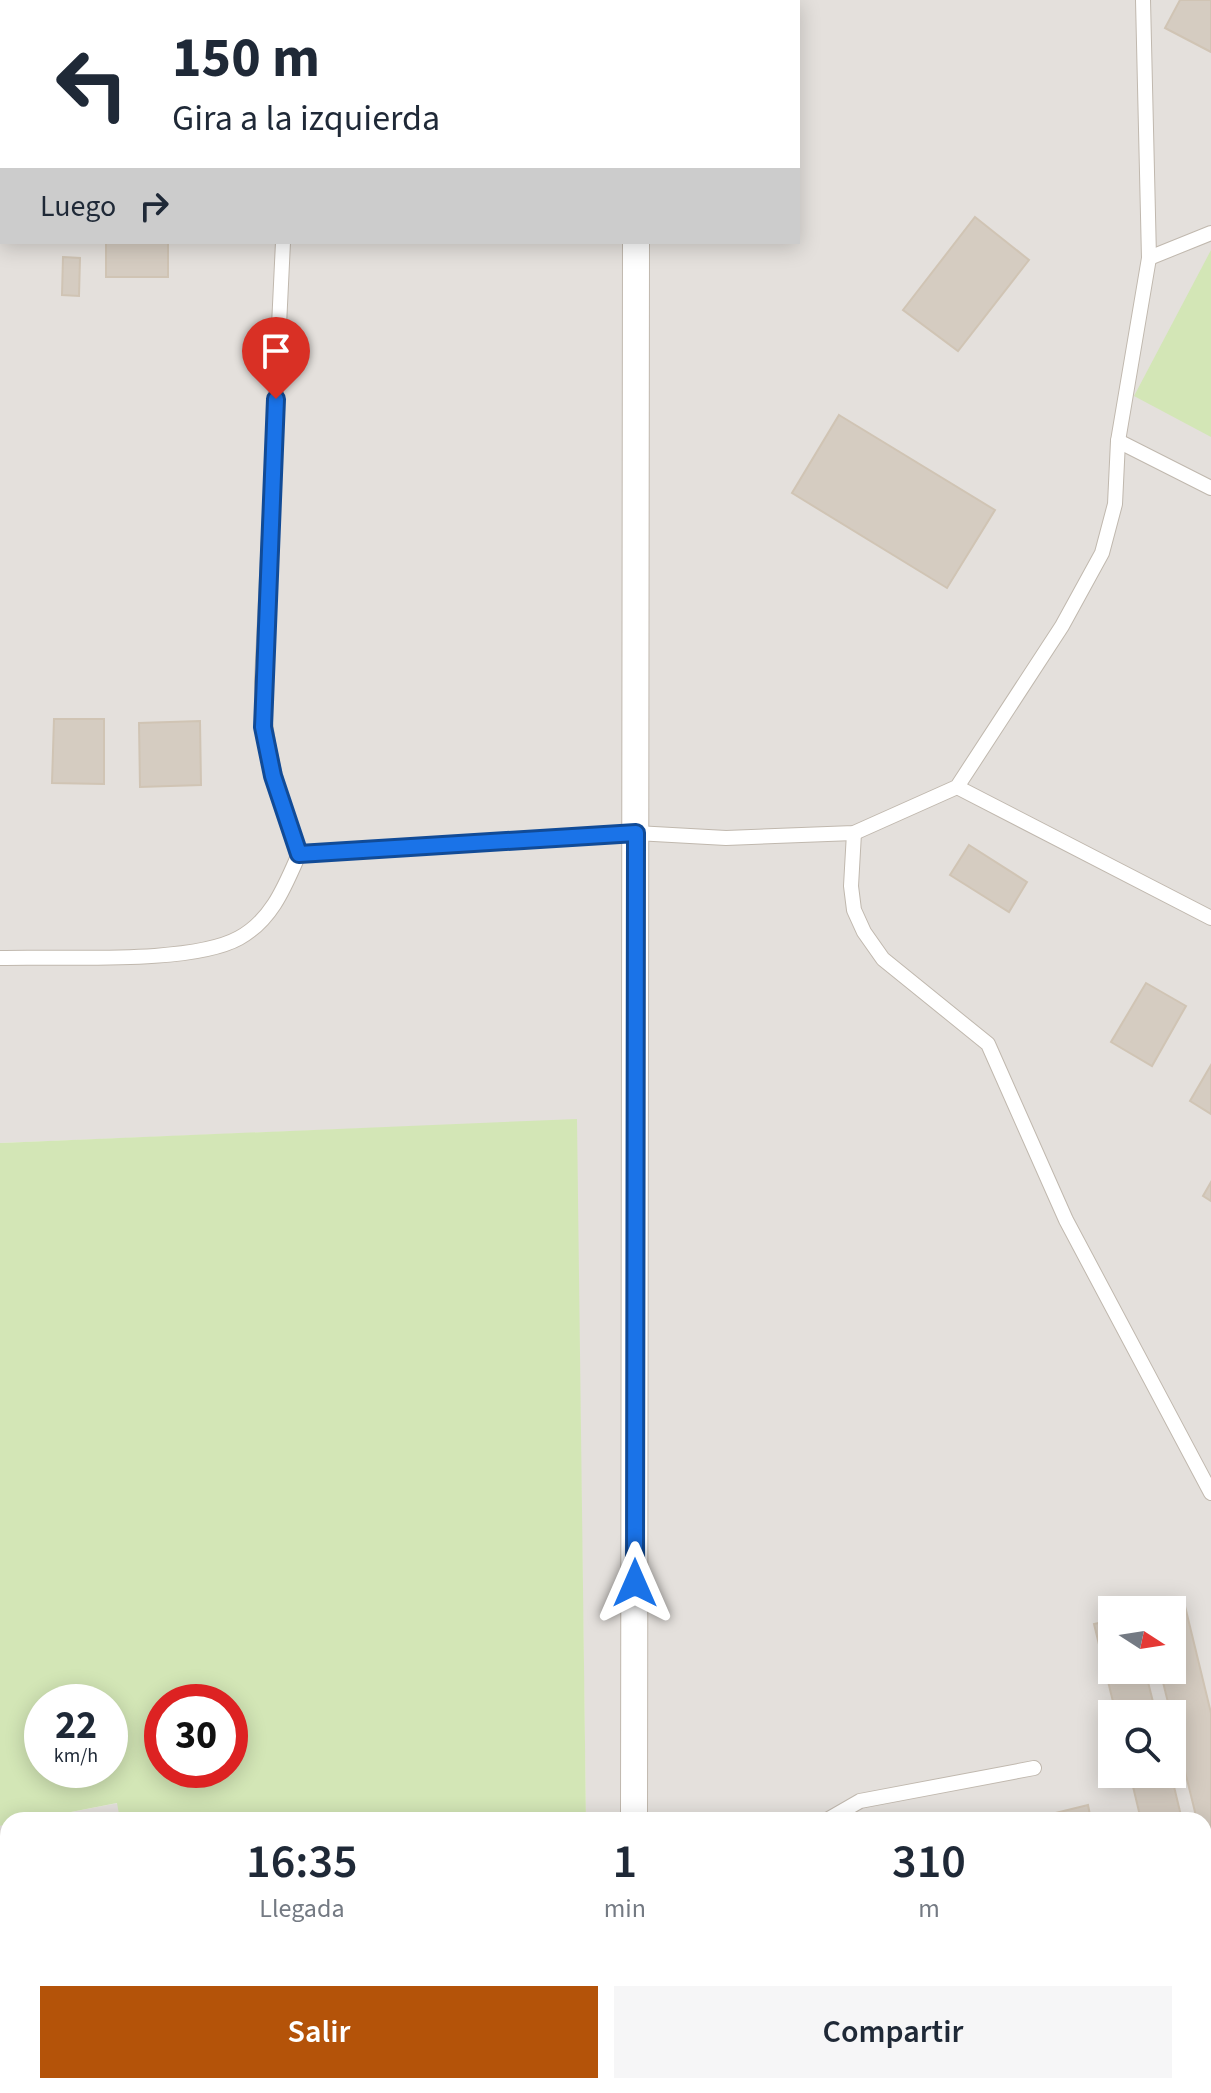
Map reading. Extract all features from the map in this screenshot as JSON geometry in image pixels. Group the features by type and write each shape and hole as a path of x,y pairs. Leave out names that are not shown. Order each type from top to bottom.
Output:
{"street":[{"path":"634,1812 636,244"}],"lane":[{"path":"299,854 636,833 726,838 854,833 957,787 1062,626 1102,553 1115,504 1118,441 1149,258 1143,0"},
{"path":"1149,258 1211,233"},
{"path":"0,958 193,953 239,938 262,920 282,894 299,854 273,776 263,727 262,697 283,244"},
{"path":"1118,441 1211,488"},
{"path":"957,787 1211,918"},
{"path":"854,833 851,886 854,910 864,932 883,959 988,1044 1066,1220 1211,1493"},
{"path":"841,1812 860,1801 1034,1768"}],"shaded area":[{"path":"800,0 1211,0 1211,1812 586,1812 576,1120 0,1143 0,244 800,244"},
{"path":"118,1803 119,1812 71,1812"}],"green space":[{"path":"1211,250 1211,437 1134,396"},
{"path":"577,1119 586,1812 119,1812 117,1803 71,1812 0,1812 0,1143"}],"building":[{"path":"1180,0 1211,0 1211,52 1165,28"},
{"path":"975,217 1029,260 958,351 903,310"},
{"path":"106,244 168,244 168,277 106,277"},
{"path":"63,257 80,258 79,296 62,295"},
{"path":"839,415 995,510 947,588 792,493"},
{"path":"54,719 104,719 104,784 52,783"},
{"path":"200,721 201,785 140,787 139,723"},
{"path":"969,845 1027,882 1009,912 950,875"},
{"path":"1146,983 1186,1006 1152,1066 1111,1042"},
{"path":"1211,1065 1211,1114 1190,1101"},
{"path":"1211,1182 1211,1201 1203,1196"},
{"path":"1186,1610 1211,1713 1211,1812 1195,1812 1186,1775 1186,1700 1167,1700 1163,1684 1186,1684"},
{"path":"1109,1684 1148,1684 1152,1700 1113,1700"},
{"path":"1133,1788 1174,1788 1180,1812 1139,1812"},
{"path":"1088,1805 1089,1812 1060,1812"}],"route":[{"path":"276,399 262,682 263,727 273,776 299,854 636,833 635,1583"}]}
